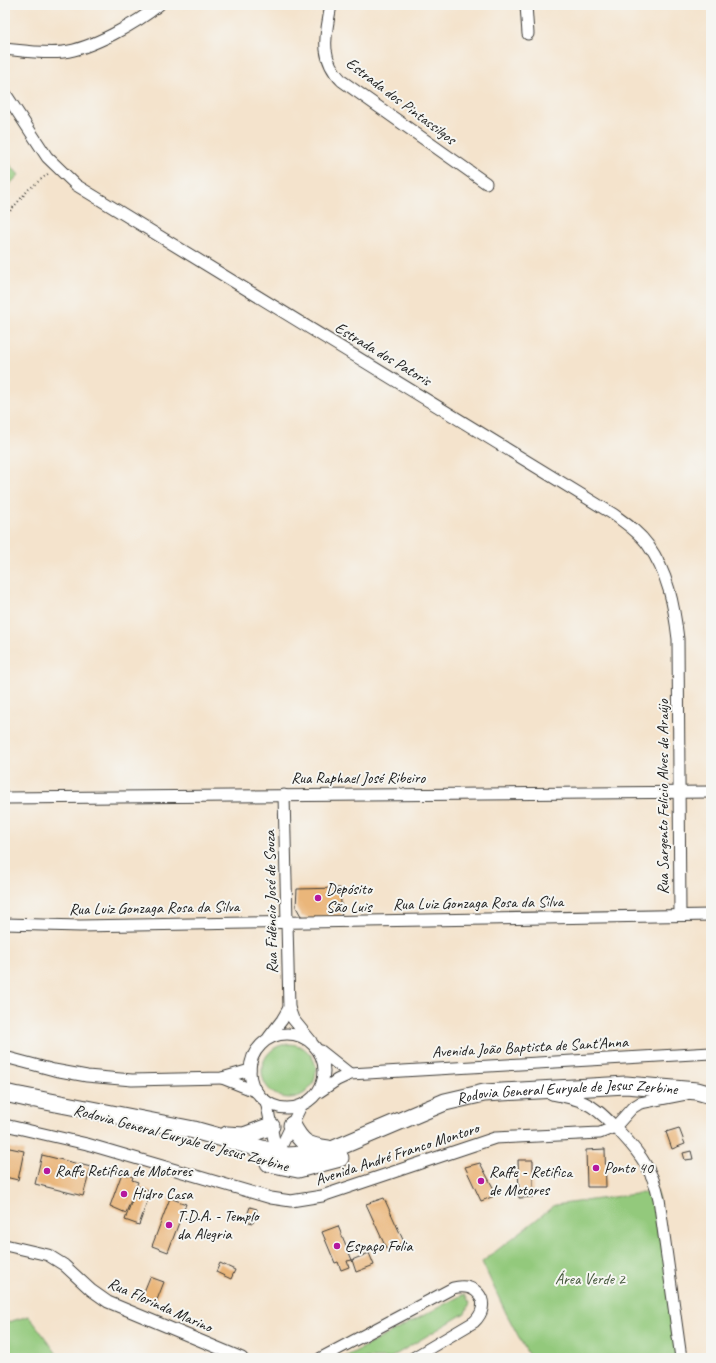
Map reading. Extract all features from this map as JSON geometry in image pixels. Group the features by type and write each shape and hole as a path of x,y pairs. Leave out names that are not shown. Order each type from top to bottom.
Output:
{"main road":[{"name":"Rodovia General Euryale de Jesus Zerbine","path":"12,1094 194,1130 277,1155 305,1155 334,1150 425,1109 464,1097 484,1093 527,1089 626,1085 704,1093"},
{"name":"Rodovia General Euryale de Jesus Zerbine","path":"12,1094 142,1129 232,1150 266,1162 298,1169 335,1160 369,1146 425,1109"},
{"path":"292,1125 301,1140 306,1144 334,1150"},
{"path":"194,1130 236,1136 256,1133 271,1126"},
{"path":"232,1150 277,1155 298,1169"}],"street":[{"path":"5,49 45,53 64,52 83,48 102,40 159,5"},
{"name":"Estrada dos Pintassilgos","path":"331,5 326,53 334,73 342,81 486,183"},
{"path":"526,5 528,34"},
{"name":"Estrada dos Patoris","path":"5,93 56,167 76,185 613,514 631,527 648,544 668,583 674,609 679,680"},
{"name":"Rua Sargento Felicio Alves de Araújo","path":"679,680 677,792 680,915"},
{"name":"Rua Raphael José Ribeiro","path":"5,798 75,799 284,794 711,792"},
{"name":"Rua Fidêncio José de Souza","path":"284,794 289,1008 293,1019 311,1041"},
{"name":"Rua Luiz Gonzaga Rosa da Silva","path":"5,924 80,926 711,915"},
{"path":"256,1092 251,1081 250,1070 252,1058 258,1047 267,1039 282,1020 289,1008"},
{"path":"222,1078 256,1092 266,1101 283,1108 301,1106 311,1100 319,1092 324,1082 325,1071 323,1060 318,1050 311,1041 300,1035 289,1033 277,1034 267,1039"},
{"path":"318,1050 350,1074"},
{"name":"Avenida João Baptista de Sant'Anna","path":"319,1092 337,1080 350,1074 711,1052"},
{"path":"5,1057 54,1070 87,1076 132,1080 222,1078 250,1070"},
{"path":"527,1089 575,1099 586,1103 601,1113 635,1148 650,1171 656,1184 681,1358"},
{"name":"Avenida André Franco Montoro","path":"5,1125 87,1144 272,1198 291,1200 322,1196 495,1138 592,1135 615,1127 632,1108 640,1103 704,1093"},
{"path":"266,1101 277,1155"},
{"path":"277,1155 301,1106"},
{"name":"Rua Florinda Marino","path":"5,1245 48,1255 64,1265 91,1290 108,1302 242,1358"},
{"path":"321,1358 453,1288 462,1285 471,1287 477,1291 481,1297 482,1307 480,1316 474,1322 413,1358"}],"path":[{"path":"5,217 29,189 56,167"}],"green space":[{"path":"5,159 19,175 5,189"},
{"path":"284,1044 294,1044 304,1048 312,1056 316,1066 316,1076 312,1086 304,1094 294,1098 284,1098 274,1094 266,1086 262,1076 262,1066 266,1056 274,1048"},
{"name":"Área Verde 2","path":"657,1191 681,1358 530,1358 506,1313 482,1262 555,1205"},
{"path":"464,1294 470,1303 465,1313 390,1358 343,1358"},
{"path":"29,1316 60,1358 5,1358 5,1323"}],"building":[{"name":"Depósito São Luis","path":"340,888 342,919 312,919 301,916 296,907 297,889"},
{"path":"679,1128 685,1144 672,1149 666,1132"},
{"path":"5,1147 24,1151 18,1180 5,1177"},
{"name":"Ponto 40","path":"605,1149 606,1187 587,1187 586,1150"},
{"path":"691,1151 693,1159 685,1160 683,1153"},
{"path":"42,1155 91,1167 83,1196 35,1184"},
{"path":"518,1160 533,1160 533,1197 519,1198"},
{"name":"Raffe - Retifica de Motores","path":"480,1163 497,1195 481,1201 465,1167"},
{"name":"Hidro Casa","path":"122,1173 133,1177 132,1180 138,1182 126,1213 110,1206"},
{"path":"137,1186 151,1191 139,1225 125,1220"},
{"name":"T.D.A. - Templo da Alegria","path":"170,1198 186,1204 168,1252 152,1246"},
{"path":"384,1198 404,1242 387,1250 366,1204"},
{"path":"250,1207 257,1209 253,1223 245,1221"},
{"name":"Espaço Folia","path":"338,1226 352,1260 347,1261 349,1267 341,1270 338,1262 335,1263 322,1232"},
{"path":"369,1253 374,1265 356,1272 352,1260"},
{"path":"220,1263 235,1270 231,1279 216,1272"},
{"path":"150,1277 164,1282 155,1305 141,1299"}],"place":[{"name":"Depósito São Luis","path":"318,898"},
{"name":"Ponto 40","path":"596,1168"},
{"name":"Raffe Retifica de Motores","path":"47,1171"},
{"name":"Raffe - Retifica de Motores","path":"481,1181"},
{"name":"Hidro Casa","path":"124,1194"},
{"name":"T.D.A. - Templo da Alegria","path":"169,1225"},
{"name":"Espaço Folia","path":"337,1246"}]}
